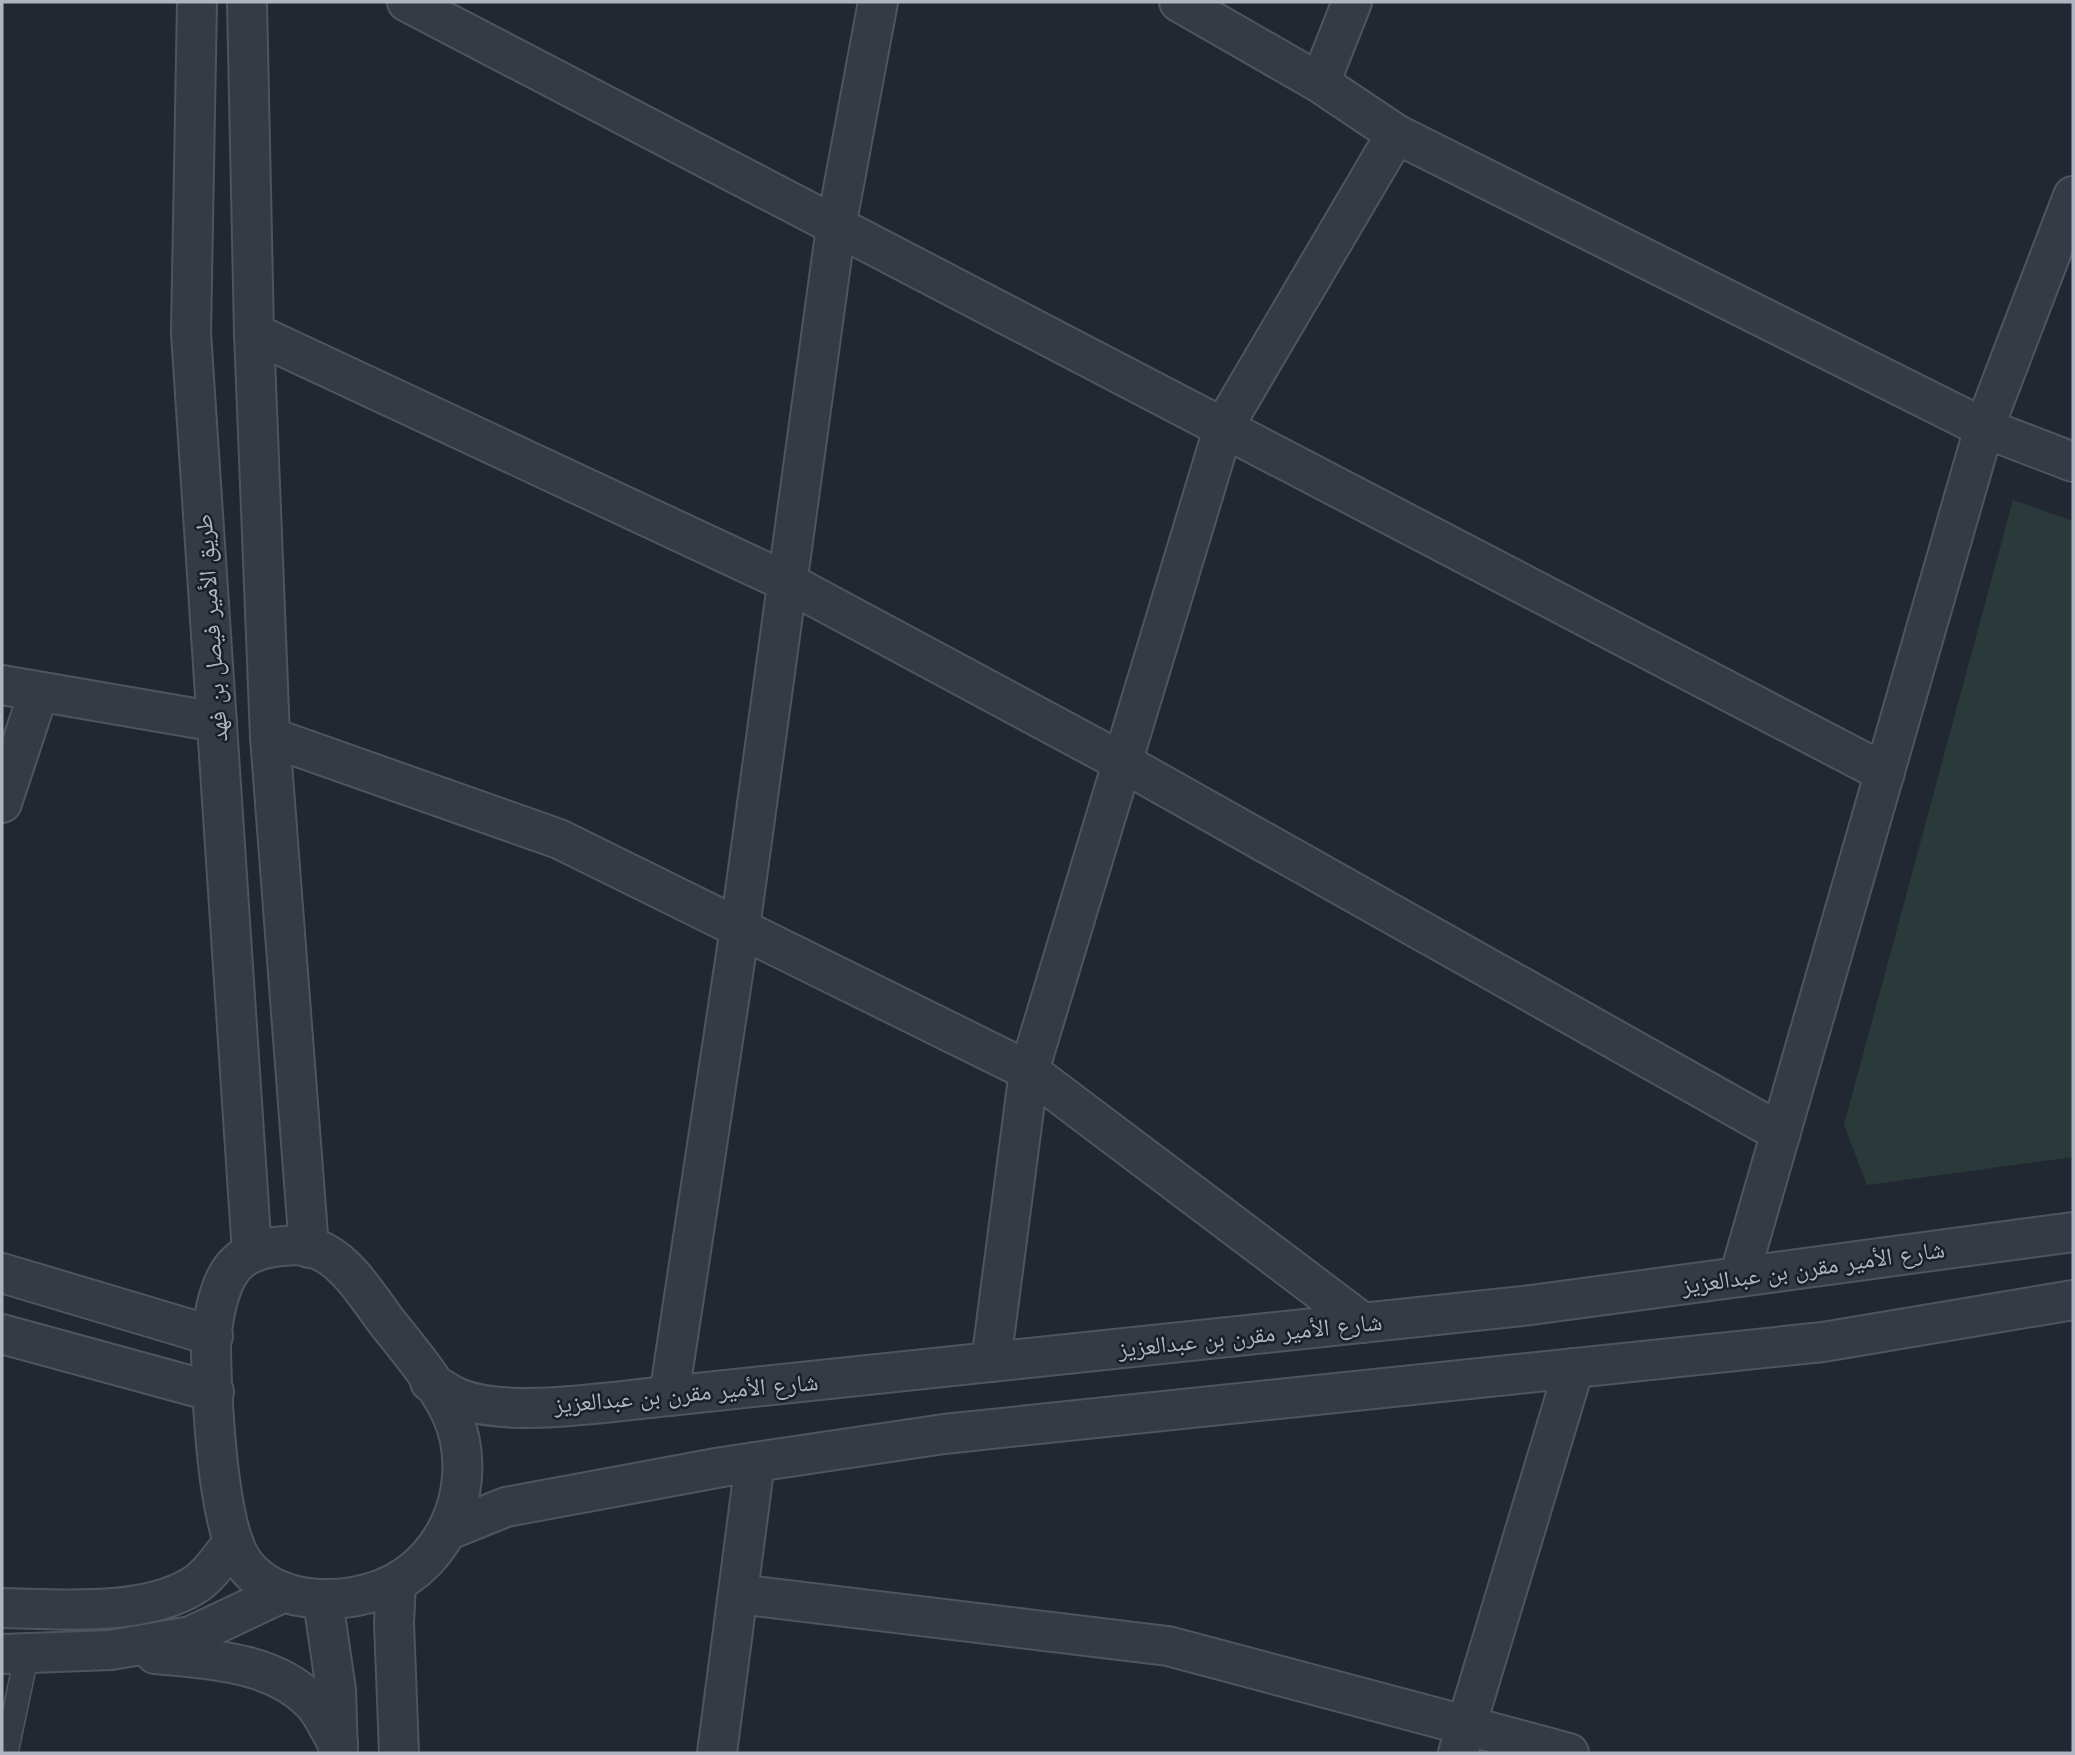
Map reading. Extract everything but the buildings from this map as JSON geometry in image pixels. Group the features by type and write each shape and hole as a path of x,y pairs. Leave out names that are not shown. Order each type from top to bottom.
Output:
{"street":[{"name":"طريق الأمير فيصل بن فهد","path":"197,2 191,333 252,1253"},
{"path":"247,2 254,333 271,737 309,1248"},
{"path":"407,2 1224,426 1885,774"},
{"path":"669,1396 740,928 836,227 878,2"},
{"path":"1179,2 1320,83 1396,134 1984,428 2073,462"},
{"path":"1320,83 1352,2"},
{"path":"990,1363 1029,1071 1120,761 1224,426 1396,134"},
{"path":"1739,1277 1984,428 2073,196"},
{"path":"254,333 787,582 1120,761 1781,1133"},
{"path":"2,803 20,689 217,722"},
{"path":"271,737 559,839 1029,1071 1363,1323"},
{"name":"شارع الأمير مقرن بن عبدالعزيز","path":"430,1382 458,1398 494,1407 573,1405 1363,1323 1739,1277 2073,1231"},
{"path":"298,1245 309,1248 323,1252 348,1273 404,1343 451,1413 462,1453 462,1488 449,1531 419,1567 396,1583 358,1598 323,1601 284,1591 254,1575 243,1563 233,1542 220,1484 213,1336 223,1287 234,1267 252,1253 298,1245"},
{"path":"2,1273 213,1336"},
{"path":"449,1531 506,1507 755,1462 944,1434 1823,1342 2073,1300"},
{"path":"2,1334 214,1392"},
{"path":"1462,1740 1574,1368"},
{"path":"717,1753 755,1462"},
{"path":"2,1608 81,1609 161,1603 196,1585 233,1542"},
{"path":"396,1583 394,1623 399,1753"},
{"path":"14,1654 111,1650 191,1636 284,1591"},
{"path":"738,1594 1168,1646 1462,1740 1569,1753"},
{"path":"323,1601 336,1690 338,1748"},
{"path":"111,1650 222,1661 277,1678 313,1702 338,1748"}],"lane":[{"path":"6,1753 14,1654"}],"shaded area":[{"path":"2013,500 2073,521 2073,1157 1867,1185 1844,1125"}]}
